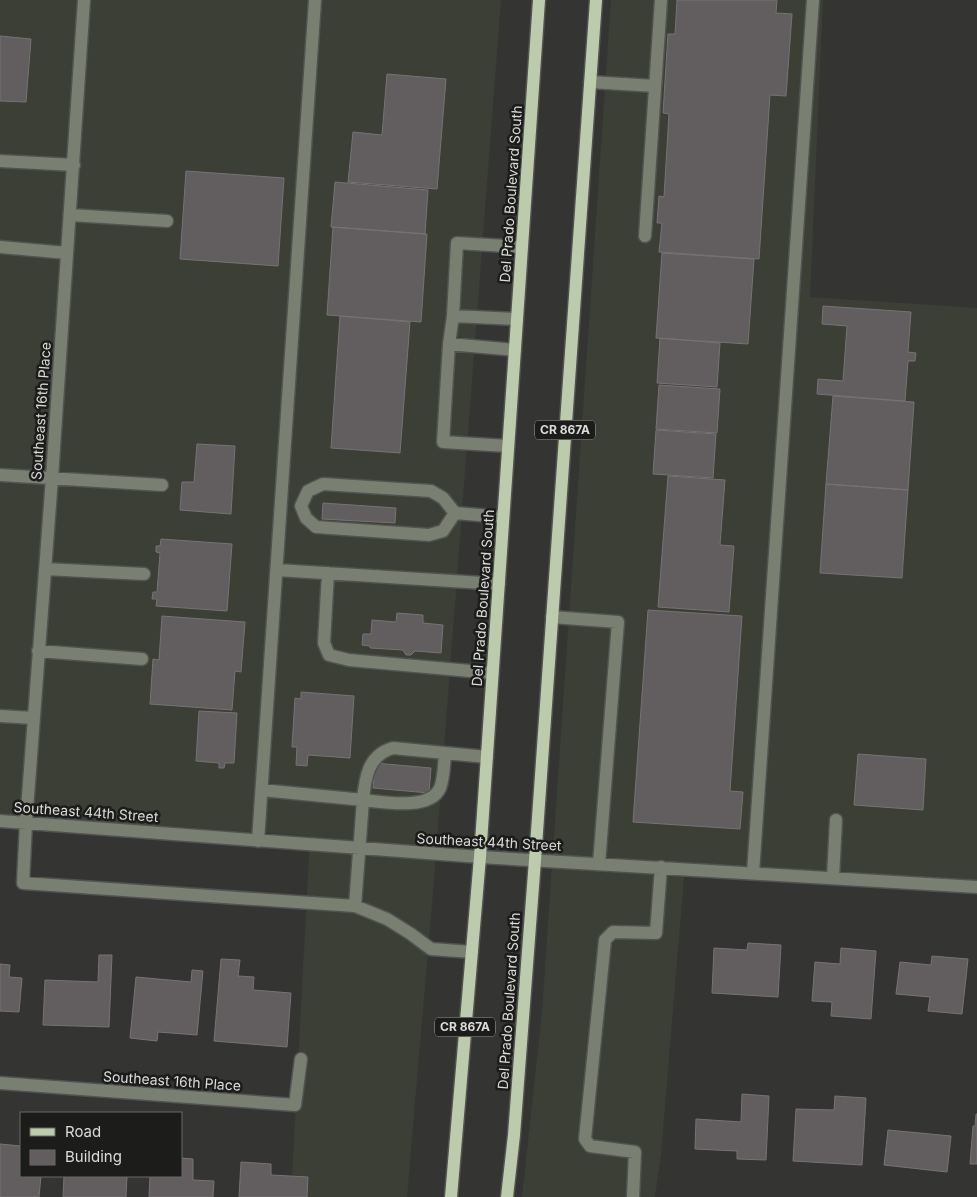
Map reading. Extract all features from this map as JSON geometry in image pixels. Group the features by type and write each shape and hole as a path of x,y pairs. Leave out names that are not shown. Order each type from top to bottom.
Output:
{"main road":[{"name":"Del Prado Boulevard South","path":"451,1197 480,857 539,0"},
{"name":"Del Prado Boulevard South","path":"508,1197 535,860 596,0"}],"street":[{"name":"Southeast 16th Place","path":"84,0 23,883 355,906"},
{"path":"258,841 315,0"},
{"path":"645,236 660,0"},
{"path":"753,873 813,0"},
{"path":"590,82 655,86"},
{"path":"0,161 74,165"},
{"path":"70,215 167,221"},
{"path":"508,446 443,442 456,243 522,247"},
{"path":"0,247 67,252"},
{"path":"452,316 517,319"},
{"path":"449,344 515,350"},
{"path":"0,475 162,485"},
{"path":"455,513 443,530 429,535 316,527 306,518 302,506 308,491 322,484 431,490 443,498 455,513 503,517"},
{"path":"281,505 302,506"},
{"path":"45,569 144,574"},
{"path":"277,570 499,584"},
{"path":"328,573 324,643 330,655 349,660 492,673"},
{"path":"552,617 618,622 599,864"},
{"path":"38,651 142,659"},
{"path":"0,716 33,718"},
{"path":"472,952 431,949 411,934 387,920 355,906 364,783 372,763 380,754 393,748 487,757"},
{"path":"262,790 411,804 434,796 440,789 445,753"},
{"path":"833,878 836,820"},
{"name":"Southeast 44th Street","path":"0,821 480,857 977,887"},
{"path":"633,1197 635,1152 590,1146 585,1139 606,940 613,932 656,934 661,867"},
{"name":"Southeast 16th Place","path":"0,1083 295,1106 301,1060"}],"shaded area":[{"path":"0,0 501,0 433,892 407,1197 291,1197 310,836 0,814"},
{"path":"611,0 823,0 810,297 977,308 977,891 684,877 661,1154 655,1197 522,1197 542,1012"}],"building":[{"path":"677,0 777,0 776,13 792,14 786,96 770,95 759,259 659,252 662,223 657,223 659,196 664,197 669,114 663,113 668,34 675,34"},
{"path":"0,36 31,39 26,102 0,101"},
{"path":"387,74 446,79 437,189 348,182 353,132 382,135"},
{"path":"186,171 284,178 278,266 180,259"},
{"path":"335,182 428,190 425,234 331,227"},
{"path":"333,227 427,234 421,322 327,315"},
{"path":"662,253 754,259 748,344 656,338"},
{"path":"823,306 911,312 908,352 916,353 915,361 908,361 905,401 817,394 818,379 843,381 847,326 822,324"},
{"path":"340,316 410,322 400,453 331,448"},
{"path":"660,338 720,343 717,387 657,383"},
{"path":"659,385 720,389 717,433 656,429"},
{"path":"833,396 914,402 908,490 826,484"},
{"path":"656,430 716,434 713,478 653,474"},
{"path":"197,444 235,446 231,514 180,510 182,482 194,482"},
{"path":"668,476 725,480 720,545 734,546 729,612 658,607"},
{"path":"826,484 908,490 902,578 820,573"},
{"path":"323,503 396,508 395,523 322,519"},
{"path":"161,539 232,544 227,611 156,606 157,599 152,599 153,592 157,592 160,553 156,552 156,546 160,546"},
{"path":"648,610 742,616 730,791 743,792 740,829 633,822"},
{"path":"397,613 423,615 423,623 443,625 441,653 415,651 411,655 406,655 403,650 370,648 370,646 362,645 363,634 371,634 372,620 396,622"},
{"path":"162,616 245,622 241,672 235,671 232,710 150,704 153,659 159,660"},
{"path":"301,692 354,696 350,758 308,755 307,766 296,765 297,747 292,747 295,698 301,699"},
{"path":"199,711 237,713 234,763 225,763 224,768 219,768 219,763 196,761"},
{"path":"858,754 926,759 923,810 854,805"},
{"path":"375,763 431,768 429,793 373,788"},
{"path":"748,943 781,945 778,997 712,993 714,948 747,950"},
{"path":"841,948 876,951 871,1019 831,1016 832,1002 812,1001 815,962 840,964"},
{"path":"99,955 112,955 109,1027 43,1025 45,980 98,982"},
{"path":"932,956 968,959 962,1014 928,1011 930,997 896,994 900,962 931,965"},
{"path":"221,959 240,960 238,976 254,977 253,990 291,993 287,1047 214,1041"},
{"path":"0,964 10,965 9,977 22,978 19,1012 0,1011"},
{"path":"192,970 203,971 197,1035 158,1032 157,1041 130,1038 136,977 191,982"},
{"path":"742,1094 769,1096 766,1160 737,1159 737,1151 695,1149 696,1119 741,1122"},
{"path":"835,1096 866,1098 862,1165 793,1161 796,1109 834,1110"},
{"path":"976,1114 977,1164 970,1164 973,1126 975,1126"},
{"path":"888,1130 951,1136 947,1172 884,1165"},
{"path":"0,1144 20,1146 20,1177 41,1177 39,1197 0,1197"},
{"path":"182,1158 193,1159 193,1180 214,1181 213,1197 149,1197 150,1177 182,1177"},
{"path":"241,1162 271,1164 271,1175 308,1177 307,1197 239,1197"},
{"path":"64,1177 127,1177 126,1197 63,1197"}]}
